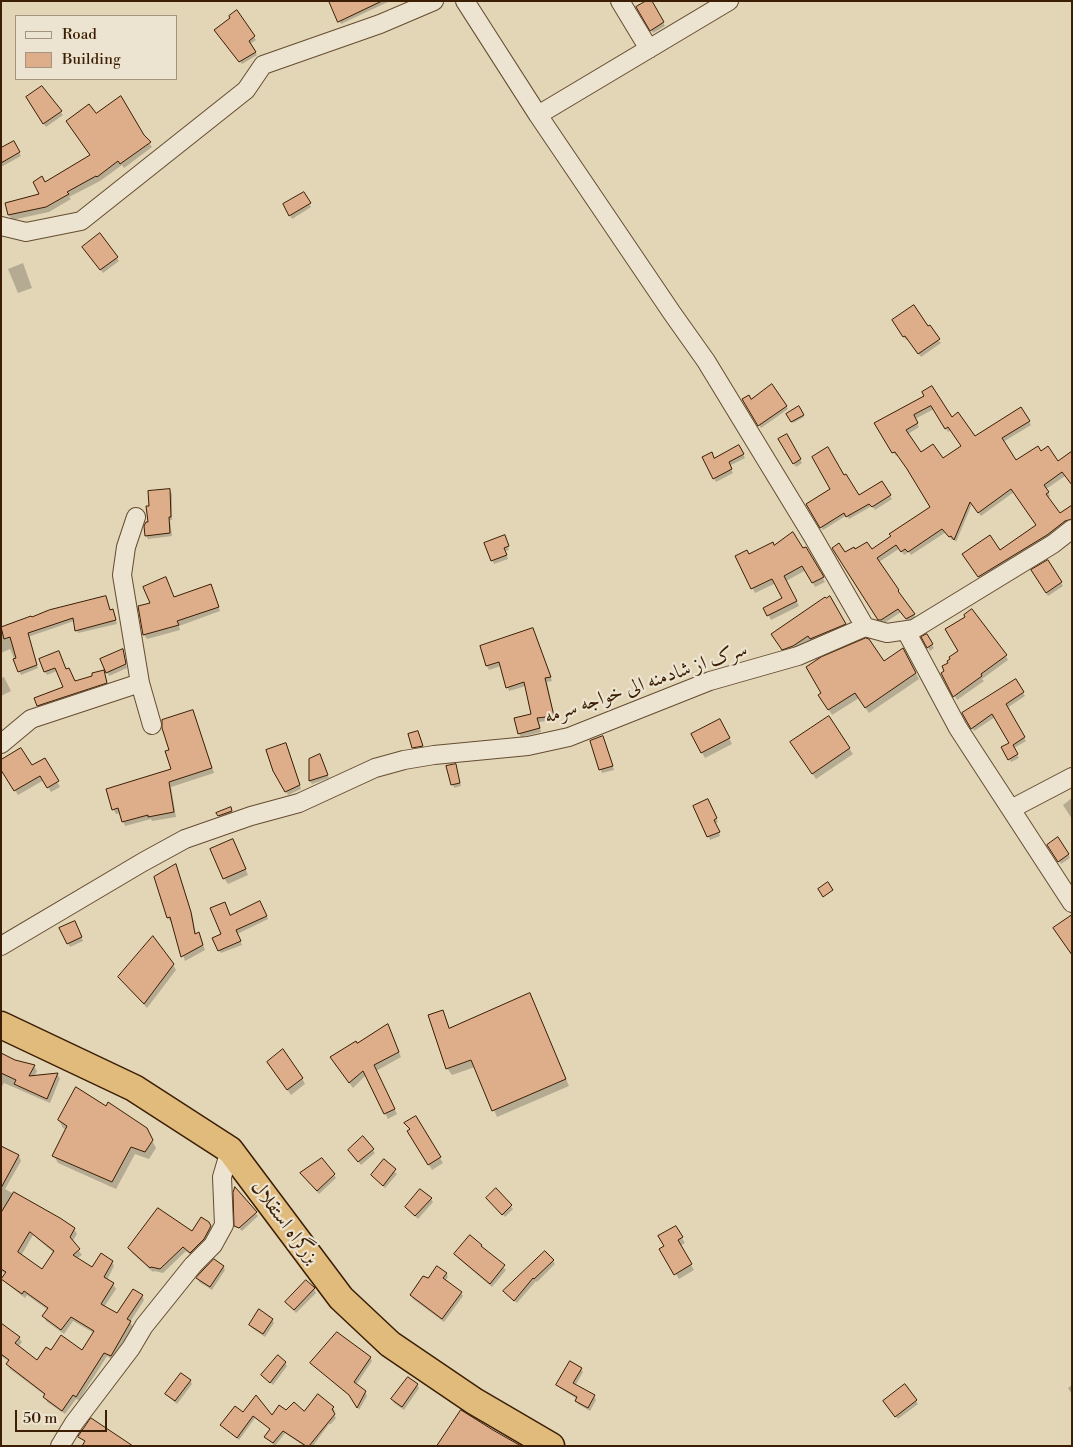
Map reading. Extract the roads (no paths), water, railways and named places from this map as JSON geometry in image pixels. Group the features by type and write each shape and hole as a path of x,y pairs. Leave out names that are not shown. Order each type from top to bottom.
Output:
{"highway":[{"name":"بزرگراه استقلال","path":"1,1025 134,1088 230,1150 341,1298 383,1338 474,1401 551,1446"}],"street":[{"path":"1,226 26,232 82,221 246,90 264,65 380,24 434,1"},
{"path":"465,1 538,115 706,361 812,535 865,627 887,633 914,629 1053,544 1072,529"},
{"path":"620,1 649,49"},
{"path":"538,115 730,1"},
{"path":"136,517 126,547 122,575 140,683 152,725"},
{"name":"سرک از شادمنه الی خواجه سرمه","path":"1,946 185,839 251,816 299,803 375,768 404,760 434,755 528,746 569,738 710,681 798,656 865,627"},
{"path":"906,631 958,728 1072,903"},
{"path":"1,744 31,720 140,683"},
{"path":"1011,809 1072,777"},
{"path":"60,1446 74,1423 130,1348 144,1326 193,1265 213,1245 224,1225 222,1176 230,1150"}]}
